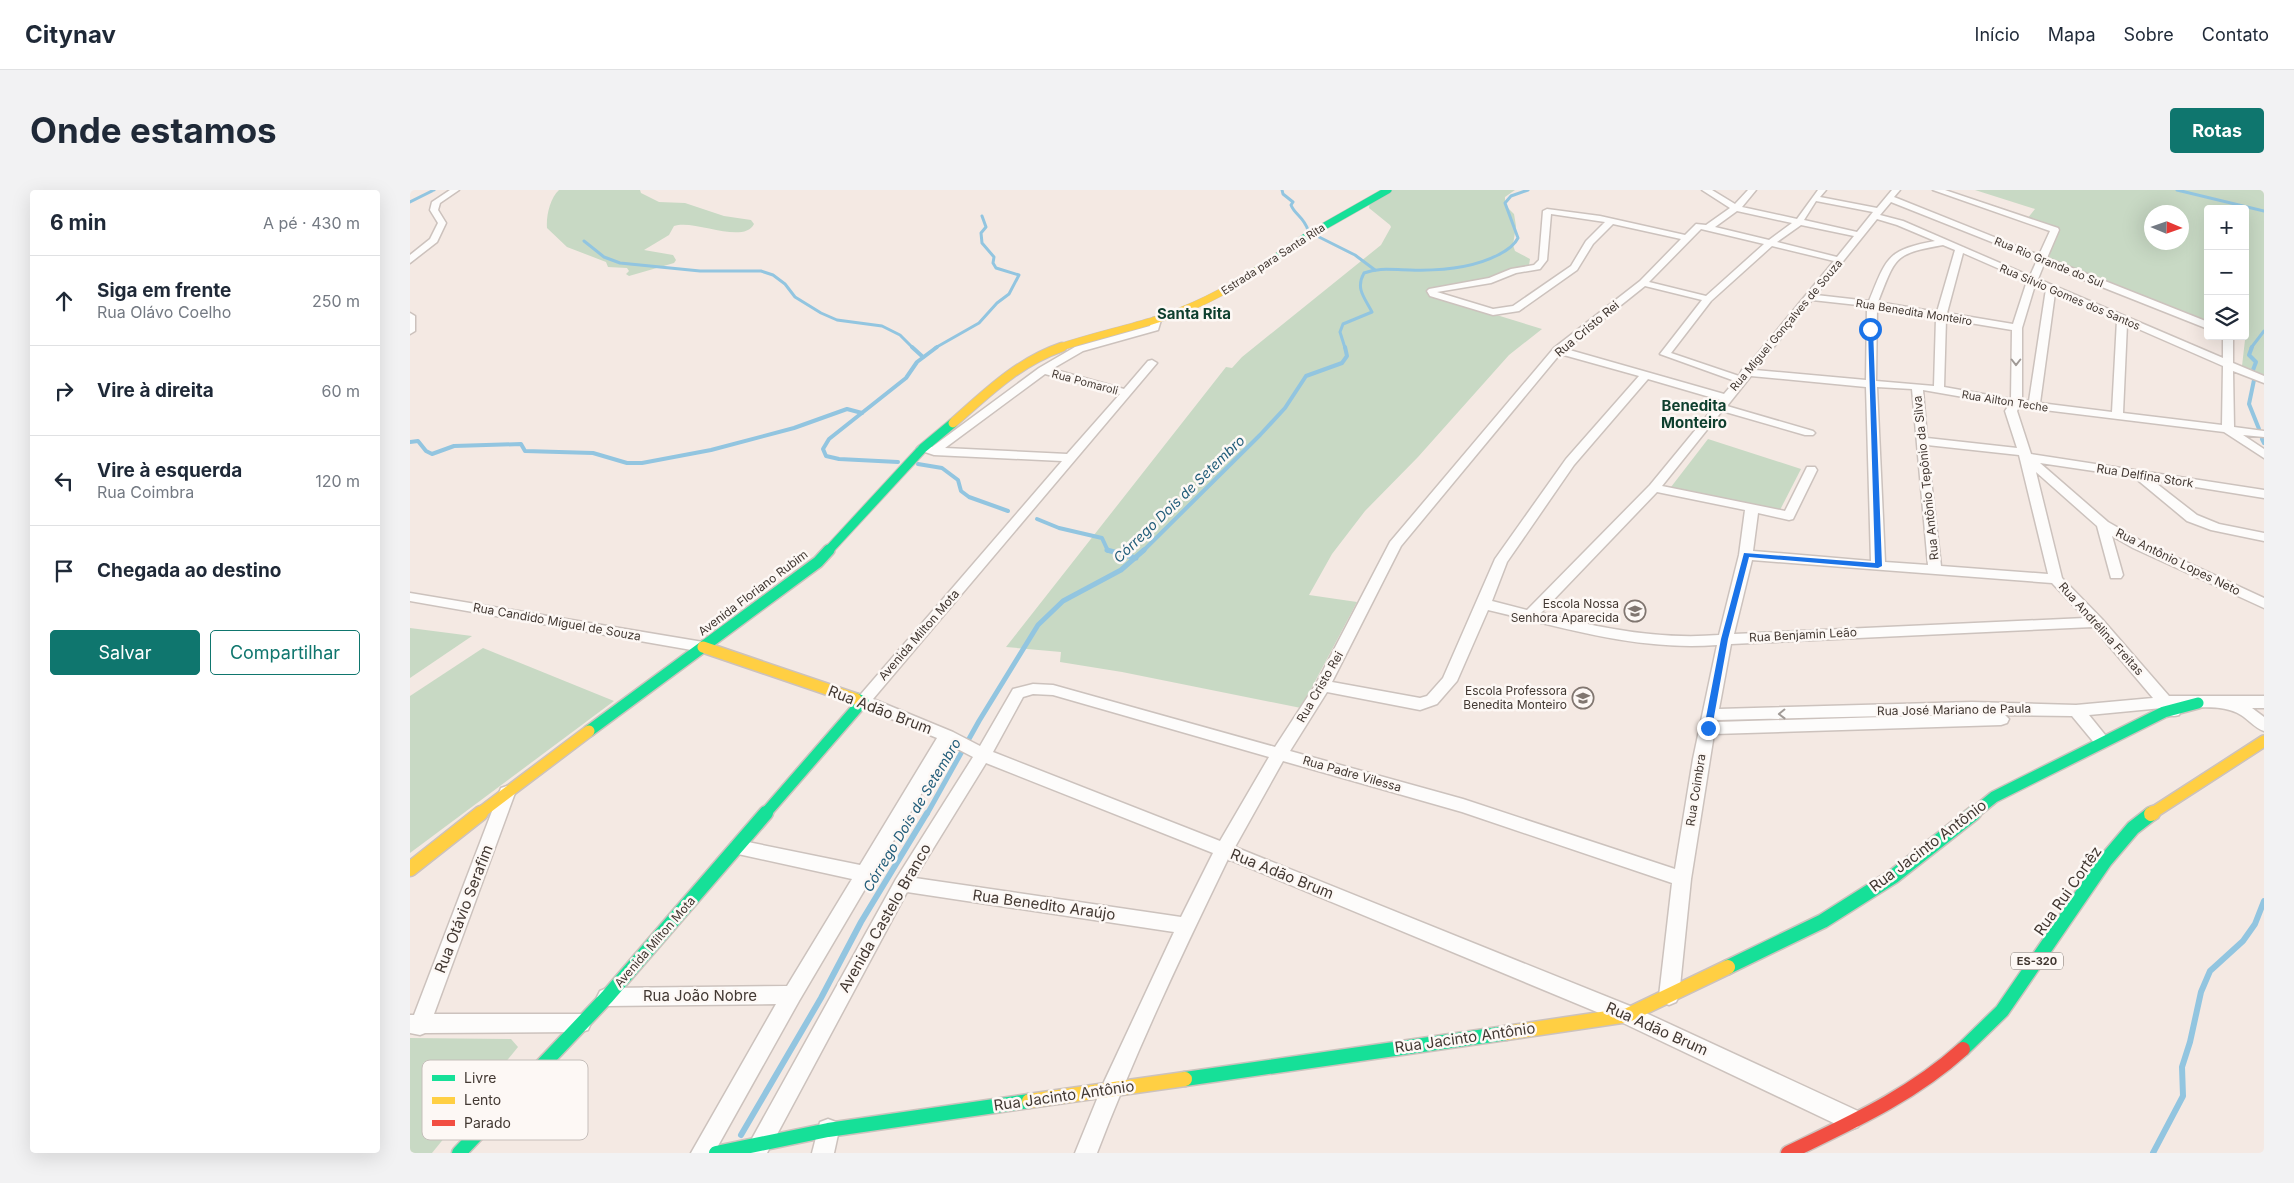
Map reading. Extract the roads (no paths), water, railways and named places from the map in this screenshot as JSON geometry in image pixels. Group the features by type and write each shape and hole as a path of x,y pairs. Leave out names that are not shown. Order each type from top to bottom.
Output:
{"main road":[{"name":"Estrada para Santa Rita","path":"928,450 1018,367 1041,355 1102,333 1156,320 1205,302 1241,282 1307,236 1388,190"},
{"name":"Avenida Floriano Rubim","path":"410,868 508,792 818,562 928,450"},
{"name":"Rua Adão Brum","path":"703,647 863,701"},
{"name":"Avenida Milton Mota","path":"547,1060 607,997 863,701"},
{"name":"Rua Jacinto Antônio","path":"716,1153 754,1149 828,1130 1628,1015 1824,921 1894,876 1994,796 2167,708"},
{"name":"Rua Rui Cortêz","path":"1788,1153 1903,1096 1952,1060 2002,1011 2105,861 2133,828 2157,809 2264,741"},
{"name":"Avenida Milton Mota","path":"460,1153 472,1140"}],"street":[{"path":"410,260 434,240 442,223 434,210 436,202 455,190"},
{"path":"1706,190 1736,208 1860,236"},
{"name":"Rua Cristo Rei","path":"1086,1153 1111,1090 1186,926 1224,850 1280,753 1323,686 1394,546 1502,420 1558,350 1643,283 1687,238 1736,208 1752,190"},
{"path":"1643,283 1708,299 1771,243 1799,222 1814,198 1822,190"},
{"name":"Rua Andrélina Freitas","path":"1937,190 2055,230 2032,281 2016,328 2016,403 2011,411 2056,579 2097,622 2167,708"},
{"name":"Rua Miguel Gonçalves de Souza","path":"1531,615 1654,488 1893,194"},
{"name":"Rua Rio Grande do Sul","path":"1893,194 2042,260 2204,324"},
{"path":"1814,198 1877,214"},
{"path":"1610,222 1589,243 1574,268 1516,308 1493,312 1433,294 1432,291 1438,289 1491,280 1514,271 1537,267 1542,260 1547,211 1610,222 1687,238"},
{"name":"Rua Sílvio Gomes dos Santos","path":"1877,214 2264,380"},
{"path":"1704,227 1840,260"},
{"path":"1878,566 1871,384 1872,304 1885,272 1896,256 1908,249 1944,242"},
{"path":"1939,390 1941,316 1960,249"},
{"path":"2034,406 2051,289"},
{"name":"Rua Benedita Monteiro","path":"1810,297 1872,304 2016,328"},
{"name":"Rua Ailton Teche","path":"1708,299 1665,354 1744,376 1917,386 2034,406 2264,434"},
{"path":"410,316 410,331"},
{"path":"2117,416 2122,319"},
{"name":"Avenida Floriano Rubim","path":"928,450 1043,370 1079,349 1154,328 1156,320"},
{"path":"2228,340 2228,430 2264,454"},
{"path":"1558,350 1646,375 1809,433"},
{"name":"Avenida Milton Mota","path":"863,701 1152,363"},
{"name":"Rua Pomaroli","path":"1043,370 1128,393"},
{"path":"1323,686 1420,704 1432,700 1449,681 1484,604 1500,562 1559,477 1646,375"},
{"name":"Rua Antônio Tepônio da Silva","path":"1917,386 1920,441 1935,570"},
{"path":"1920,441 2024,455"},
{"path":"928,450 1071,458"},
{"name":"Rua Delfina Stork","path":"2024,455 2264,494"},
{"name":"Rua Antônio Lopes Neto","path":"2024,455 2104,525 2138,545 2264,603"},
{"path":"1654,488 1789,516 1811,470"},
{"path":"2137,474 2192,518 2216,527 2264,537"},
{"name":"Rua Coimbra","path":"1670,996 1682,879 1700,759 1709,722 1724,639 1746,555 1752,508"},
{"path":"2104,525 2116,575"},
{"path":"1746,555 2056,579"},
{"name":"Rua Candido Miguel de Souza","path":"410,597 703,647"},
{"name":"Rua Benjamin Leão","path":"1484,604 1621,636 1688,642 2097,622"},
{"name":"Rua Padre Vilessa","path":"1018,694 1033,689 1054,690 1463,806 1682,879"},
{"name":"Avenida Castelo Branco","path":"754,1149 902,884 979,752 1018,694"},
{"name":"Rua Adão Brum","path":"863,701 952,738 979,752 1628,1015 1854,1121"},
{"path":"2227,702 2246,711 2264,725"},
{"name":"Rua José Mariano de Paula","path":"1709,722 1975,714 2079,715 2167,708 2198,703 2264,702"},
{"path":"2079,715 2102,741"},
{"path":"702,1153 792,995 952,738"},
{"name":"Rua Otávio Serafim","path":"415,1025 508,792"},
{"path":"738,847 866,874"},
{"name":"Rua Benedito Araújo","path":"902,884 1186,926"},
{"name":"Rua João Nobre","path":"607,997 792,995"},
{"path":"415,1025 582,1023"},
{"path":"823,1153 828,1130"}],"waterway":[{"path":"410,202 434,190"},
{"path":"1282,190 1283,194 1293,202 1291,205 1308,230"},
{"name":"Córrego Dois de Setembro","path":"1345,348 1340,332 1343,324 1372,312 1361,289 1360,284 1364,273 1381,269 1433,270 1455,268 1488,260 1498,255 1510,248 1518,238 1505,203 1511,196 1528,190"},
{"path":"2177,190 2264,211"},
{"path":"935,348 979,323 997,303 1009,294 1019,275 996,268 993,263 994,257 982,243 981,233 986,227 982,216"},
{"path":"1317,236 1355,255 1375,270"},
{"path":"584,241 604,257 620,263 700,271 761,271 773,275 785,284 795,297 821,313 837,320 882,326 900,335 912,347"},
{"path":"2251,348 2264,331"},
{"path":"912,347 923,357"},
{"path":"862,413 906,378 917,362 937,347"},
{"name":"Córrego Dois de Setembro","path":"1143,551 1260,435 1285,408 1306,376 1342,363 1347,356 1345,347"},
{"path":"2252,347 2249,355 2256,362 2253,370"},
{"path":"2254,380 2249,404 2259,429"},
{"path":"410,442 418,441 426,451 432,454 454,446 521,444 525,451 593,453 627,463 642,463 711,450 794,428 847,409 862,413"},
{"path":"862,413 829,439 823,449 826,456 839,459 898,462"},
{"path":"2262,439 2264,443"},
{"path":"918,464 942,468 958,480 961,491 969,497 1008,511"},
{"path":"1037,519 1059,528 1102,538 1108,550"},
{"path":"1108,550 1135,558"},
{"name":"Córrego Dois de Setembro","path":"1135,558 1144,550"},
{"name":"Córrego Dois de Setembro","path":"927,814 979,721 1038,625 1063,601 1121,570 1135,558"},
{"name":"Córrego Dois de Setembro","path":"741,1135 821,998 861,922 927,813"},
{"path":"2153,1153 2183,1096 2182,1067 2190,1042 2201,992 2210,971 2243,941 2255,924 2264,901"}],"place":[{"name":"Escola Nossa Senhora Aparecida","path":"1635,611"},
{"name":"Escola Professora Benedita Monteiro","path":"1583,698"}],"district":[{"name":"Santa Rita","path":"1194,314"},
{"name":"Benedita Monteiro","path":"1694,414"}]}
